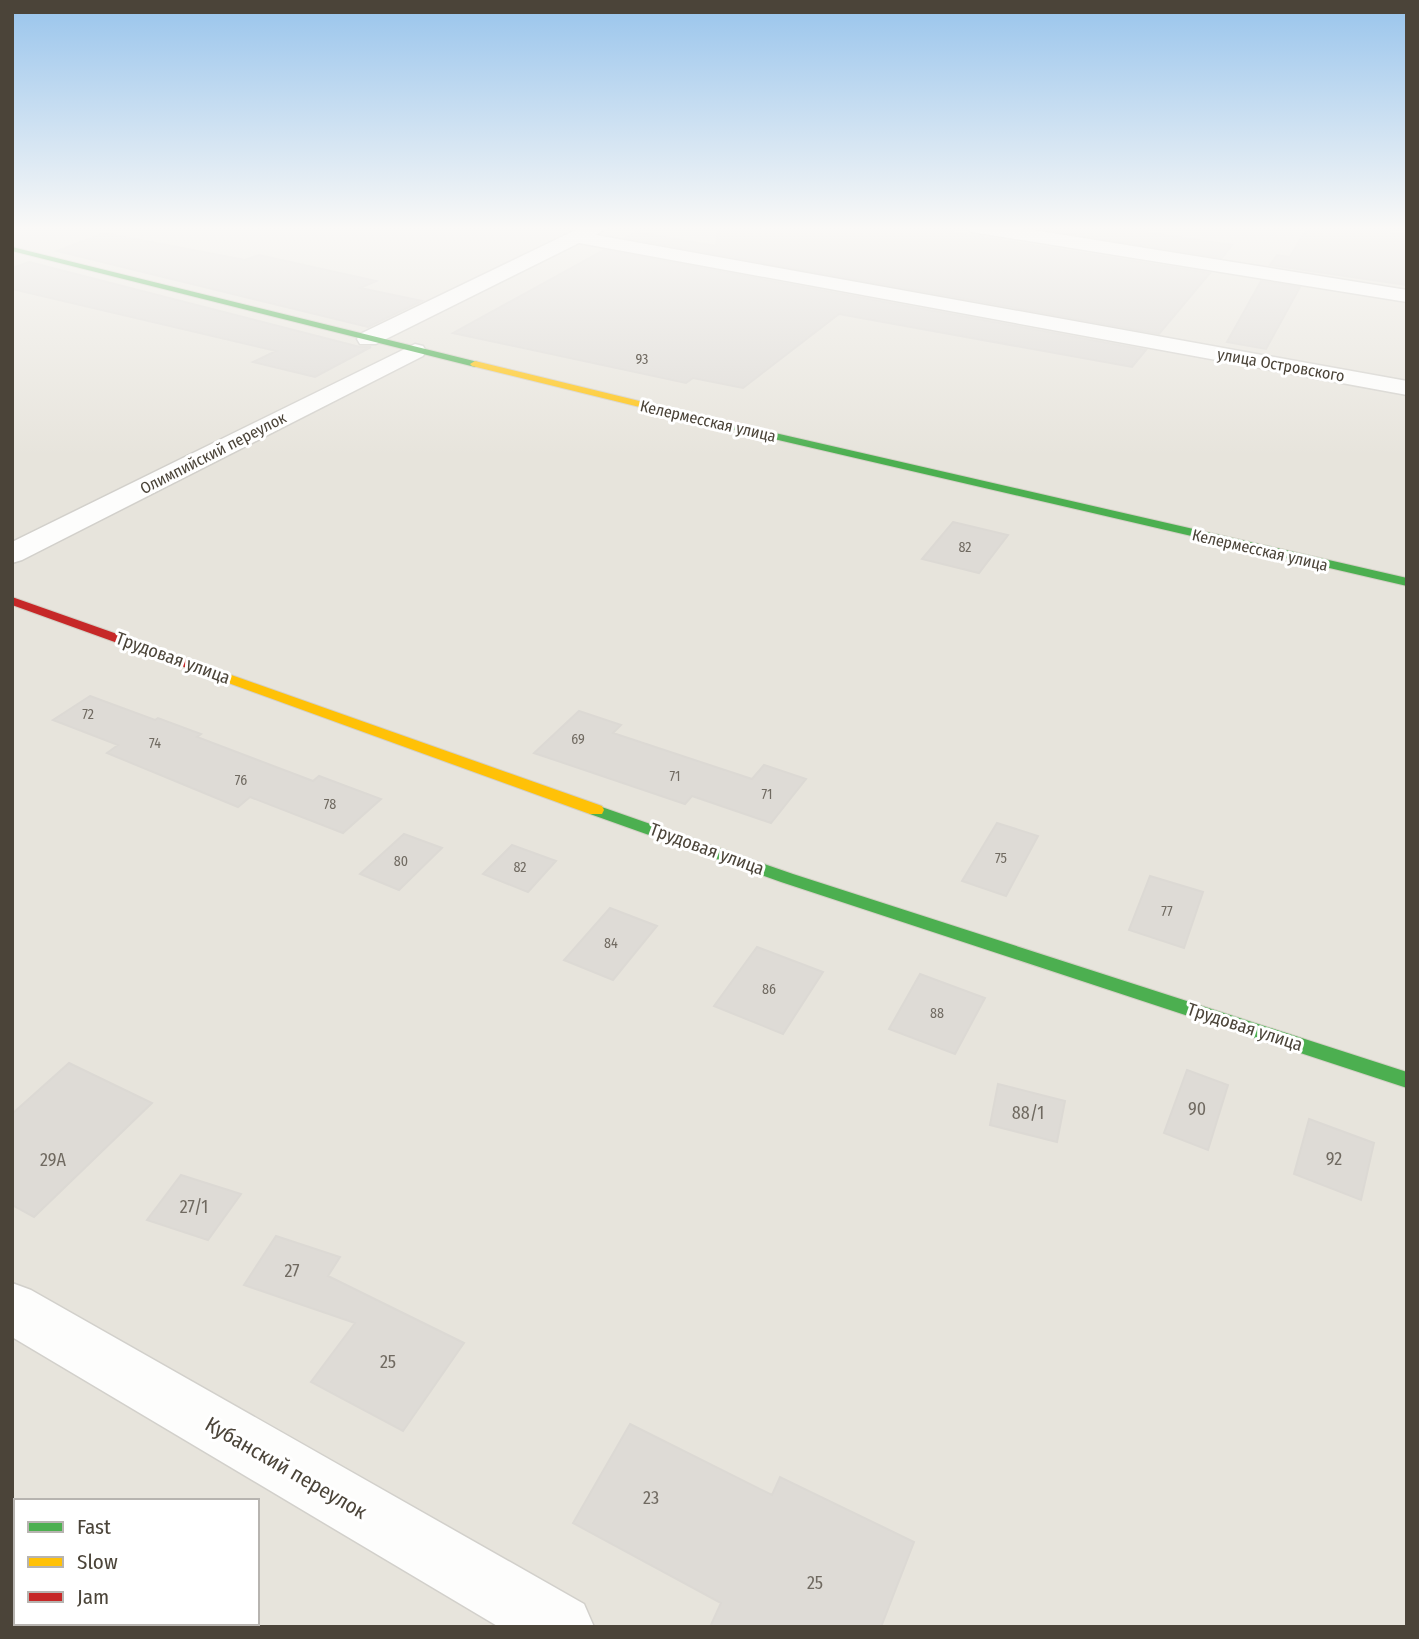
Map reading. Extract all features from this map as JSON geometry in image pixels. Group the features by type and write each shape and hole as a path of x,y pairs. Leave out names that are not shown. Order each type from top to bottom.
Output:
{"street":[{"name":"Келермесская улица","path":"224,302 415,351 1220,541 1407,582"},
{"path":"368,339 443,302"},
{"name":"улица Островского","path":"937,302 1407,388"},
{"name":"Олимпийский переулок","path":"13,553 415,351"},
{"name":"Трудовая улица","path":"12,601 787,878 1407,1080"},
{"name":"Кубанский переулок","path":"12,1308 561,1627"}],"shaded area":[{"path":"12,302 1407,302 1407,1627 12,1627"}],"building":[{"path":"69,302 187,302 360,347 371,347 315,377 253,362 276,351"},
{"path":"268,302 419,302 368,327"},
{"path":"509,302 888,302 1146,350 1132,367 839,314 743,388 693,378 686,383 453,333"},
{"path":"984,302 1185,302 1159,334"},
{"path":"1249,302 1292,302 1266,349 1227,342"},
{"path":"953,522 1008,535 979,573 922,559"},
{"path":"90,696 201,734 197,737 313,781 319,776 381,799 343,833 250,797 238,807 107,753 118,745 53,720"},
{"path":"579,711 621,725 613,733 752,779 764,765 806,779 771,823 692,796 685,804 534,753"},
{"path":"997,823 1038,836 1006,896 962,881"},
{"path":"404,834 442,848 399,890 360,874"},
{"path":"512,845 556,861 528,892 483,874"},
{"path":"1150,876 1203,892 1184,948 1129,930"},
{"path":"610,908 657,926 613,980 564,960"},
{"path":"757,947 823,972 783,1034 714,1006"},
{"path":"920,974 985,998 955,1054 889,1029"},
{"path":"69,1063 152,1103 34,1217 12,1205 12,1114"},
{"path":"1187,1070 1228,1085 1208,1150 1164,1133"},
{"path":"998,1084 1065,1101 1057,1142 990,1125"},
{"path":"1309,1119 1374,1143 1361,1200 1294,1174"},
{"path":"181,1175 241,1194 208,1240 147,1220"},
{"path":"276,1236 340,1257 328,1276 464,1343 403,1431 311,1382 355,1323 244,1285"},
{"path":"630,1424 772,1495 780,1477 914,1542 881,1627 710,1627 721,1603 573,1523"}],"traffic: fast":[{"path":"227,302 475,364"},
{"path":"705,420 1407,582"},
{"path":"596,810 787,878 1407,1080"}],"traffic: slow":[{"path":"475,364 705,420"},
{"path":"203,669 596,810"}],"traffic: jam":[{"path":"12,601 203,669"}]}
